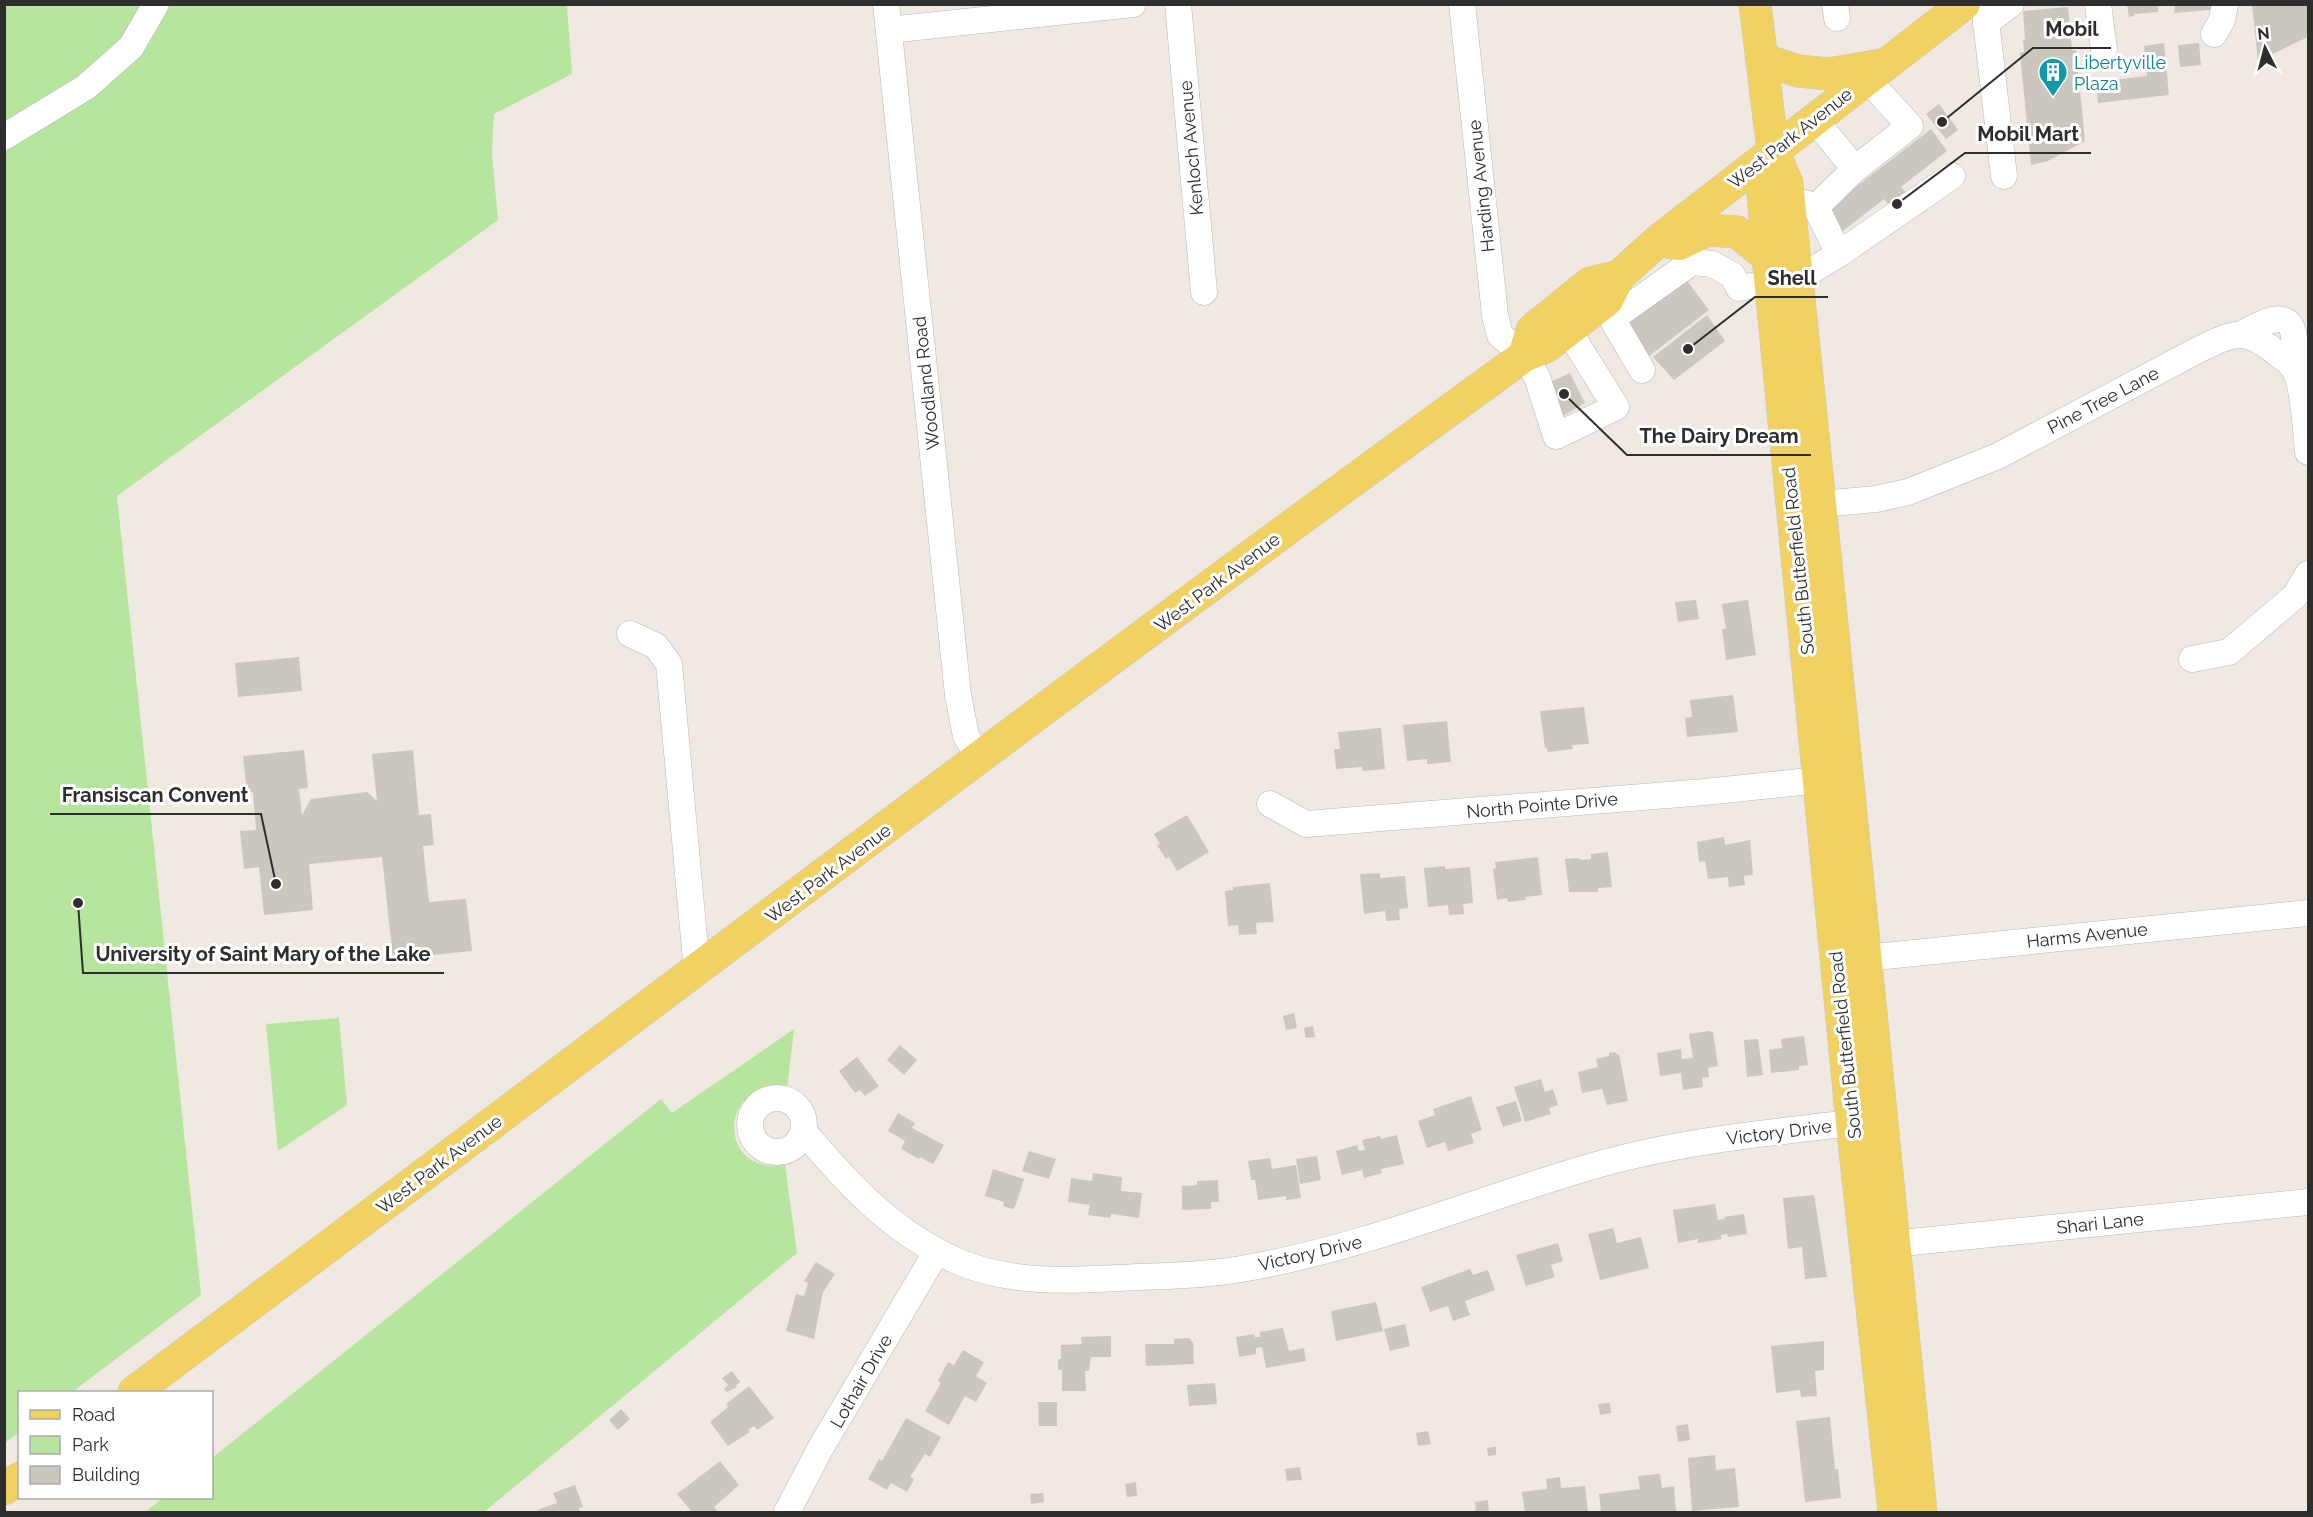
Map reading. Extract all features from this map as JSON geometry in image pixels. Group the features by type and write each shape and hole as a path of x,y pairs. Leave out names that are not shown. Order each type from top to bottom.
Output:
{"main road":[{"path":"1755,4 1773,151"},
{"name":"West Park Avenue","path":"135,1391 979,758 1524,356 1546,347 1613,298 1659,240 1877,71 1978,11"},
{"path":"1762,59 1798,71 1829,74 1877,71"},
{"name":"South Butterfield Road","path":"1773,151 1788,183 1803,206 1779,271 1819,780 1852,1123 1894,1512"},
{"name":"South Butterfield Road","path":"1773,151 1763,194 1821,504 1892,1244 1921,1512"},
{"path":"1659,240 1679,244 1708,230 1737,232 1779,271"},
{"name":"West Park Avenue","path":"1524,356 1532,330 1590,283 1613,298"},
{"path":"4,1490 18,1480"}],"street":[{"path":"4,137 86,87 131,47 156,4"},
{"path":"888,17 1133,4"},
{"name":"Kenloch Avenue","path":"1178,4 1204,292"},
{"name":"Harding Avenue","path":"1462,4 1495,315 1500,335 1524,356 1537,377 1556,436 1616,407 1568,330"},
{"path":"2004,176 1978,11 2011,4"},
{"path":"2098,4 2104,49"},
{"path":"2214,34 2222,20 2225,4"},
{"name":"Woodland Road","path":"888,17 958,695 966,736 979,758"},
{"path":"1839,254 1803,206 1910,126 1877,71"},
{"path":"1814,119 1855,169"},
{"path":"1642,370 1613,298 1692,262 1712,264 1732,275 1739,288 1779,271 1811,271 1952,176"},
{"name":"Pine Tree Lane","path":"1821,504 1876,499 1908,492 1998,456 2194,352 2224,338 2242,334 2258,338 2294,367 2301,388 2308,452"},
{"path":"2192,659 2229,652 2295,596 2308,574"},
{"path":"630,634 656,646 669,664 697,971"},
{"name":"North Pointe Drive","path":"1270,804 1306,824 1705,792 1819,780"},
{"name":"Harms Avenue","path":"1865,958 2308,913"},
{"name":"Victory Drive","path":"804,1132 843,1179 867,1202 937,1251 960,1263 992,1272 1047,1280 1075,1281 1208,1274 1241,1269 1368,1240 1588,1167 1640,1154 1768,1132 1852,1123"},
{"name":"Shari Lane","path":"1892,1244 2308,1202"},
{"name":"Lothair Drive","path":"787,1512 820,1449 937,1251"}],"green space":[{"path":"4,5 567,5 572,74 494,114 492,154 498,220 117,496 201,1295 73,1391 18,1391 18,1433 5,1443"},
{"path":"339,1018 347,1105 278,1151 266,1024"},
{"path":"794,1029 787,1089 767,1088 750,1096 740,1107 735,1120 735,1134 740,1148 749,1158 764,1165 785,1165 797,1253 484,1512 145,1512 162,1499 213,1499 213,1457 661,1099 672,1113"}],"building":[{"path":"2127,4 2158,4 2158,12 2134,14 2129,17"},
{"path":"2175,4 2220,4 2221,9 2174,13"},
{"path":"2252,4 2307,4 2308,37 2258,61"},
{"name":"Libertyville Plaza","path":"2068,7 2072,50 2076,50 2085,141 2048,161 2031,165 2020,53 2024,52 2023,40 2025,40 2023,11"},
{"path":"2164,43 2169,95 2098,103 2096,82 2147,76 2144,46"},
{"path":"2199,43 2201,65 2180,67 2178,45"},
{"path":"1939,104 1958,130 1946,139 1926,114"},
{"path":"1931,129 1947,151 1901,187 1909,196 1892,209 1884,199 1839,234 1822,213"},
{"path":"1684,277 1709,310 1649,356 1624,324"},
{"path":"1707,315 1725,341 1674,380 1653,357"},
{"path":"1570,373 1585,403 1556,420 1544,385"},
{"path":"1696,600 1699,619 1678,622 1675,602"},
{"path":"1748,600 1756,655 1726,660 1722,629 1726,629 1722,604"},
{"path":"299,657 302,691 238,697 235,663"},
{"path":"1733,695 1738,732 1687,737 1685,718 1692,717 1690,700"},
{"path":"1584,707 1589,744 1572,745 1573,749 1548,752 1545,748 1540,711"},
{"path":"1447,721 1451,762 1427,764 1427,759 1407,761 1403,725"},
{"path":"1381,728 1385,769 1363,771 1362,767 1336,769 1334,749 1340,749 1338,732"},
{"path":"304,750 308,788 299,789 302,815 311,799 367,792 377,801 372,754 413,750 419,815 431,814 434,845 423,846 429,902 466,899 472,951 393,959 382,857 309,864 313,910 264,915 259,867 244,869 240,831 256,830 253,792 247,793 243,756"},
{"path":"1187,815 1209,852 1177,871 1169,857 1166,859 1157,845 1160,844 1154,834"},
{"path":"1724,837 1725,845 1750,840 1753,875 1744,876 1745,885 1729,887 1728,877 1708,879 1705,861 1699,862 1697,842"},
{"path":"1608,852 1612,887 1598,888 1598,892 1569,892 1565,859 1591,859 1591,854"},
{"path":"1538,857 1542,895 1508,902 1507,898 1497,900 1493,869 1496,868 1495,862"},
{"path":"1445,866 1445,869 1470,867 1473,903 1463,904 1464,914 1449,915 1448,905 1428,907 1424,868"},
{"path":"1380,873 1380,878 1405,876 1408,908 1399,909 1400,920 1386,921 1385,911 1364,914 1360,874"},
{"path":"1270,883 1274,922 1256,923 1257,934 1239,935 1238,925 1228,926 1225,891 1233,890 1233,887"},
{"path":"1294,1013 1297,1028 1286,1030 1283,1016"},
{"path":"1313,1026 1315,1037 1306,1038 1304,1028"},
{"path":"1713,1032 1718,1066 1708,1068 1709,1077 1702,1078 1703,1087 1683,1090 1681,1073 1660,1076 1657,1053 1681,1049 1682,1059 1693,1058 1689,1034"},
{"path":"1804,1036 1808,1065 1799,1066 1799,1070 1771,1073 1769,1050 1782,1048 1781,1039"},
{"path":"1758,1039 1763,1075 1747,1077 1744,1040"},
{"path":"900,1045 917,1060 904,1075 887,1060"},
{"path":"1616,1052 1617,1055 1619,1054 1628,1101 1607,1105 1602,1089 1582,1093 1578,1072 1598,1067 1596,1059"},
{"path":"857,1057 879,1086 865,1096 860,1090 855,1093 839,1071"},
{"path":"1541,1079 1545,1092 1553,1089 1558,1105 1549,1108 1551,1114 1525,1122 1514,1087"},
{"path":"1471,1096 1482,1130 1471,1134 1474,1143 1448,1151 1445,1142 1427,1148 1418,1121 1435,1115 1433,1109"},
{"path":"1516,1101 1522,1121 1503,1127 1496,1107"},
{"path":"898,1113 915,1123 912,1128 944,1145 933,1164 901,1149 905,1141 888,1131"},
{"path":"1397,1135 1404,1164 1381,1169 1382,1173 1364,1178 1362,1170 1342,1175 1336,1151 1357,1145 1359,1151 1365,1150 1362,1140"},
{"path":"1029,1151 1056,1159 1049,1179 1022,1171"},
{"path":"1317,1156 1321,1180 1300,1184 1296,1159"},
{"path":"1270,1158 1272,1169 1296,1165 1301,1198 1286,1200 1286,1196 1258,1200 1255,1180 1251,1180 1248,1161"},
{"path":"993,1169 1024,1179 1015,1207 1012,1209 1003,1206 1004,1202 985,1196"},
{"path":"1093,1173 1122,1177 1121,1191 1142,1193 1139,1218 1111,1214 1110,1218 1088,1215 1090,1205 1068,1202 1071,1178 1092,1181"},
{"path":"1218,1180 1219,1202 1211,1202 1211,1209 1182,1210 1182,1186 1197,1185 1197,1181"},
{"path":"1814,1195 1827,1277 1805,1279 1802,1247 1788,1249 1783,1198"},
{"path":"1715,1204 1718,1220 1744,1214 1747,1234 1728,1237 1727,1234 1721,1235 1722,1239 1698,1243 1698,1239 1678,1243 1673,1210"},
{"path":"1613,1228 1617,1243 1641,1237 1649,1268 1600,1280 1588,1234"},
{"path":"1558,1243 1563,1261 1551,1265 1555,1277 1526,1286 1516,1255"},
{"path":"816,1262 835,1274 823,1292 814,1339 786,1331 796,1294 804,1296 808,1283 804,1281"},
{"path":"1470,1269 1473,1275 1488,1270 1495,1290 1465,1301 1470,1315 1453,1321 1448,1306 1430,1312 1421,1287"},
{"path":"1376,1302 1383,1331 1336,1341 1331,1311"},
{"path":"1405,1324 1410,1346 1390,1351 1384,1329"},
{"path":"1283,1328 1289,1351 1304,1348 1306,1361 1266,1368 1262,1347 1256,1348 1256,1354 1239,1357 1236,1337 1254,1334 1255,1337 1260,1337 1260,1332"},
{"path":"1111,1336 1111,1357 1091,1357 1089,1371 1085,1371 1086,1391 1062,1391 1062,1370 1058,1370 1061,1345 1082,1344 1081,1337"},
{"path":"1189,1338 1193,1343 1194,1364 1146,1366 1145,1344 1174,1344 1174,1339"},
{"path":"1824,1341 1824,1370 1815,1371 1817,1396 1801,1397 1800,1390 1776,1393 1771,1346"},
{"path":"963,1350 984,1362 976,1376 987,1383 976,1402 965,1396 949,1425 925,1411 941,1383 938,1381 948,1362 954,1365"},
{"path":"732,1371 740,1382 736,1385 737,1387 727,1392 724,1389 728,1385 722,1378"},
{"path":"1215,1383 1217,1404 1189,1406 1187,1385"},
{"path":"749,1386 774,1418 757,1430 754,1426 748,1430 750,1432 728,1446 710,1422 728,1407 726,1404"},
{"path":"1038,1402 1057,1402 1057,1426 1039,1426"},
{"path":"1610,1403 1611,1413 1600,1415 1598,1404"},
{"path":"621,1409 630,1419 618,1430 609,1420"},
{"path":"1830,1417 1835,1469 1838,1469 1841,1498 1805,1502 1796,1421"},
{"path":"906,1418 941,1437 930,1457 925,1454 910,1477 914,1479 907,1492 891,1483 887,1490 868,1479 879,1459 882,1461"},
{"path":"1688,1424 1690,1440 1678,1442 1676,1426"},
{"path":"1428,1431 1431,1444 1418,1446 1416,1433"},
{"path":"1496,1447 1496,1455 1488,1456 1487,1448"},
{"path":"1715,1455 1716,1470 1735,1468 1739,1507 1692,1511 1688,1458"},
{"path":"720,1461 739,1485 714,1507 717,1511 692,1512 677,1494"},
{"path":"1300,1467 1302,1480 1287,1481 1285,1469"},
{"path":"1660,1474 1662,1488 1674,1486 1676,1512 1601,1512 1599,1494 1640,1489 1638,1476"},
{"path":"1560,1477 1561,1488 1585,1486 1588,1512 1525,1512 1522,1492 1547,1489 1546,1479"},
{"path":"1136,1482 1137,1496 1127,1497 1125,1484"},
{"path":"575,1485 583,1507 579,1508 580,1512 538,1512 537,1510 557,1503 553,1493"},
{"path":"1043,1493 1044,1502 1031,1504 1030,1494"},
{"path":"1488,1500 1489,1512 1470,1512 1476,1510 1475,1502"}],"place":[{"name":"Libertyville Plaza","path":"2053,98"},
{"name":"Mobil","path":"1942,122"},
{"name":"Mobil Mart","path":"1897,204"},
{"name":"Shell","path":"1688,349"},
{"name":"The Dairy Dream","path":"1564,394"},
{"name":"Fransiscan Convent","path":"276,884"},
{"name":"University of Saint Mary of the Lake","path":"78,903"}]}
